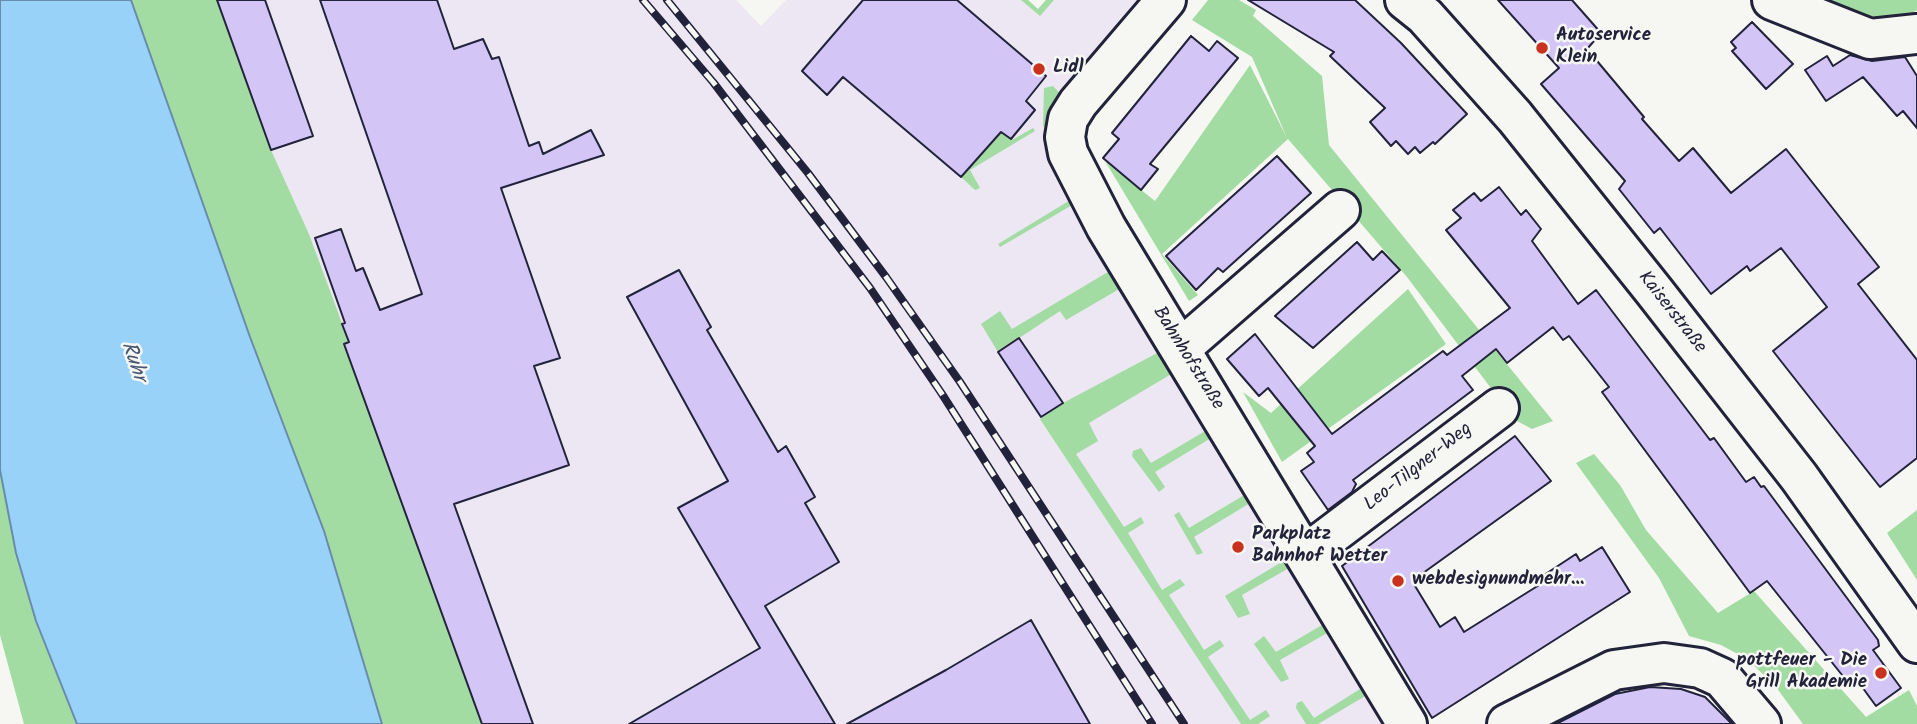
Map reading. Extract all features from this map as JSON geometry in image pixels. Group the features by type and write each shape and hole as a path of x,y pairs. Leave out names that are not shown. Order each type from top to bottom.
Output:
{"street":[{"name":"Bahnhofstraße","path":"1166,0 1073,111 1068,119 1065,137 1068,153 1106,227 1407,724"},
{"name":"Kaiserstraße","path":"1405,0 1425,16 1515,117 1654,291 1798,477 1917,643"},
{"path":"1772,0 1870,39 1917,34"},
{"path":"1180,349 1340,210"},
{"name":"Leo-Tilgner-Weg","path":"1306,554 1499,408"},
{"path":"1507,724 1614,670 1664,663 1700,668 1722,678 1761,724"}],"shaded area":[{"path":"217,0 736,0 761,26 786,0 1028,0 1038,9 1046,0 1150,0 1059,110 1400,724 482,724 349,342 309,234 271,150"}],"green space":[{"path":"131,0 217,0 271,150 309,234 349,342 482,724 382,724 324,531 250,337"},
{"path":"1021,0 1028,0 1038,9 1046,0 1054,0 1040,16"},
{"path":"1208,0 1239,0 1256,10 1253,16 1322,76 1329,145 1553,421 1532,429 1515,420 1407,277 1288,139 1162,254 1198,295 1189,301 1105,161 1155,201 1250,65 1287,138 1252,57 1192,20"},
{"path":"1789,0 1917,0 1917,10 1887,28"},
{"path":"1053,86 1063,97 1047,134 1043,125 1044,88"},
{"path":"1033,128 1035,131 970,170 980,188 975,190 961,177 1001,132 1012,140"},
{"path":"1072,199 1074,204 1000,247 998,244"},
{"path":"1113,269 1121,288 1066,320 1060,311 998,352 981,324 1000,311 1012,329"},
{"path":"1408,289 1446,344 1282,462 1243,392 1271,413"},
{"path":"1159,352 1173,373 1089,423 1098,441 1076,454 1124,527 1141,517 1144,523 1128,533 1162,590 1180,579 1185,585 1169,595 1204,650 1220,640 1224,646 1208,657 1250,720 1266,710 1270,716 1258,724 1241,724 1040,419 1063,403"},
{"path":"1207,430 1277,533 1270,537 1250,503 1194,537 1203,553 1197,555 1174,515 1179,512 1189,528 1246,494 1211,438 1155,472 1165,487 1159,492 1132,456 1133,451 1141,448 1151,463"},
{"path":"1594,454 1620,485 1646,530 1718,613 1754,591 1866,717 1909,690 1917,706 1917,724 1803,724 1776,687 1747,659 1721,645 1689,636 1659,578 1576,463"},
{"path":"0,470 16,553 36,621 77,724 24,724 0,635"},
{"path":"1917,510 1917,580 1887,533"},
{"path":"1280,538 1306,581 1299,584 1289,568 1242,595 1250,614 1238,618 1225,596 1285,560 1273,542"},
{"path":"1309,586 1372,692 1318,724 1306,724 1296,708 1297,703 1302,701 1314,718 1360,689 1327,633 1280,660 1289,679 1281,682 1254,644 1264,636 1276,652 1322,625 1302,590"}],"water":[{"name":"Ruhr","path":"0,0 131,0 250,337 324,531 382,724 77,724 36,621 16,553 0,470"}],"building":[{"path":"217,0 265,0 313,136 271,150"},
{"path":"320,0 437,0 454,49 483,39 492,59 499,57 529,146 539,142 543,154 591,130 604,155 501,188 560,358 534,366 569,465 454,504 533,724 482,724 344,344 349,342 342,324 345,323 315,238 341,229 356,271 363,268 380,310 422,294"},
{"path":"863,0 957,0 1046,76 1026,101 1035,110 1011,139 1001,132 961,177 843,77 827,95 802,71"},
{"path":"1248,0 1355,0 1401,43 1467,114 1435,144 1433,142 1420,153 1415,147 1408,154 1396,141 1391,146 1370,122 1385,108 1330,56 1334,52"},
{"path":"1498,0 1572,0 1601,33 1587,49 1644,117 1642,119 1679,161 1693,148 1731,193 1786,149 1879,267 1858,284 1917,360 1917,458 1880,487 1773,351 1827,307 1781,248 1750,271 1747,266 1711,294 1660,228 1654,233 1619,189 1625,181 1541,84 1559,68"},
{"path":"1752,22 1793,64 1766,89 1732,51 1736,48 1731,42"},
{"path":"1191,36 1209,51 1217,41 1238,58 1150,164 1158,169 1141,190 1103,158 1119,139 1112,133"},
{"path":"1850,55 1872,61 1905,57 1917,76 1917,128 1903,111 1897,116 1863,77 1826,101 1805,70 1827,56 1833,66"},
{"path":"1277,156 1311,193 1223,272 1218,268 1196,290 1166,256"},
{"path":"1499,187 1521,215 1526,210 1541,229 1532,241 1578,304 1596,290 1710,440 1714,438 1746,482 1754,477 1761,487 1764,486 1878,640 1879,646 1873,650 1901,688 1876,706 1857,680 1850,685 1767,581 1750,593 1602,392 1609,387 1569,336 1563,340 1553,327 1507,363 1496,349 1462,376 1473,390 1353,480 1356,484 1352,492 1328,510 1301,471 1314,462 1307,453 1315,446 1268,388 1259,396 1227,359 1255,334 1332,434 1443,351 1447,355 1510,308 1446,230 1461,218 1453,210 1474,193 1481,201"},
{"path":"1357,242 1373,260 1382,251 1400,270 1313,348 1275,316"},
{"path":"679,270 711,327 707,330 778,452 786,446 815,497 805,503 839,562 765,606 835,724 629,724 760,648 678,508 728,481 627,297"},
{"path":"1019,338 1063,403 1041,417 998,352"},
{"path":"1515,436 1551,481 1412,581 1440,627 1455,617 1464,632 1544,582 1541,577 1576,554 1580,561 1602,547 1630,592 1432,718 1342,566"},
{"path":"1031,620 1090,724 847,724 946,670"},
{"path":"1650,687 1681,689 1705,697 1732,724 1556,724 1615,694"}],"railway":[{"path":"643,0 713,82 870,288 942,394 1152,724"},
{"path":"667,0 808,173 886,277 960,382 1184,724"}],"place":[{"name":"Autoservice Klein","path":"1542,48"},
{"name":"Lidl","path":"1039,69"},
{"name":"Parkplatz Bahnhof Wetter","path":"1238,547"},
{"name":"webdesignundmehr...","path":"1398,581"},
{"name":"pottfeuer - Die Grill Akademie","path":"1881,673"}]}
